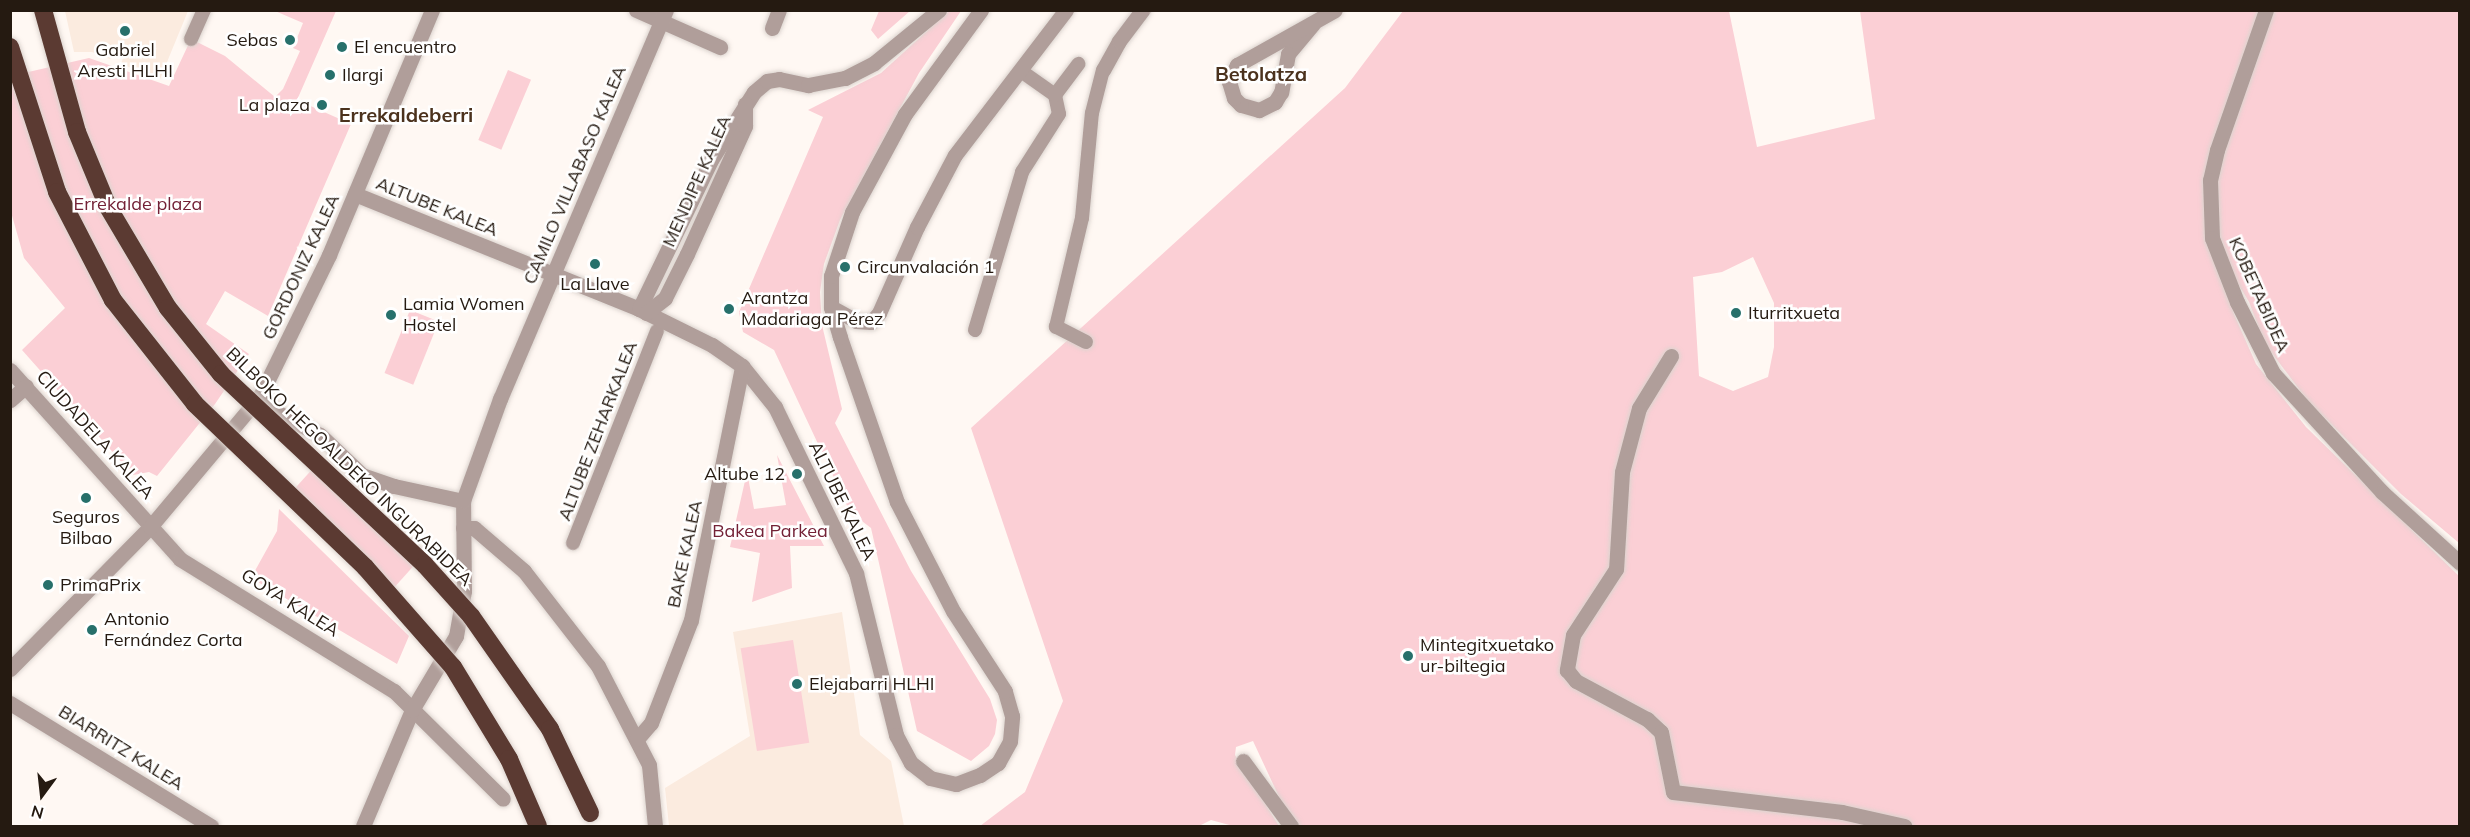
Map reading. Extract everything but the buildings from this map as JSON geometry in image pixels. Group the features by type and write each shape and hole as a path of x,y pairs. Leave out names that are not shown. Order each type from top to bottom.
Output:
{"highway":[{"name":"BILBOKO HEGOALDEKO INGURABIDEA","path":"43,10 77,132 108,207 168,308 221,374 425,565 471,616 550,729 590,813"},
{"path":"10,46 57,192 113,300 195,404 365,567 453,667 508,759 538,826"}],"street":[{"path":"191,39 204,10"},
{"name":"GORDONIZ KALEA","path":"10,669 150,527 260,396 356,194 432,10"},
{"path":"636,10 664,16 720,47"},
{"path":"772,28 779,10"},
{"name":"MENDIPE KALEA","path":"643,311 711,160 745,104 767,81 779,79 808,85 845,78 874,63 939,10"},
{"path":"940,65 948,41 970,10"},
{"path":"940,65 981,10"},
{"path":"831,307 856,321 871,322 879,313 917,227 955,155 1066,10"},
{"path":"1086,342 1056,327 1082,218 1092,113 1103,70 1142,10"},
{"path":"1312,24 1288,54 1281,92 1275,102 1259,110 1240,105 1234,99 1229,82 1237,65 1288,34 1312,24 1335,10"},
{"name":"KOBETABIDEA","path":"2266,10 2217,150 2210,180 2212,238 2237,302 2273,373 2375,484 2460,563"},
{"name":"CAMILO VILLABASO KALEA","path":"363,826 412,710 456,636 464,591 464,501 500,399 664,16"},
{"path":"1055,95 1078,64"},
{"name":"ALTUBE KALEA","path":"356,194 643,311 681,328 742,366 775,407 856,573 896,735 911,763 930,778 956,784 980,776 998,763 1010,741 1012,716 1005,691 953,611 897,502 852,380 831,307 831,276 852,212 905,114 940,65"},
{"path":"975,330 1022,172 1059,114 1055,95 1021,71"},
{"name":"ALTUBE ZEHARKALEA","path":"573,543 657,332"},
{"path":"1671,356 1640,408 1622,472 1616,569 1573,635 1567,670 1576,681 1647,720 1662,732 1673,792 1842,812 1904,826"},
{"name":"BAKE KALEA","path":"637,739 651,723 691,620 742,366"},
{"name":"CIUDADELA KALEA","path":"10,370 150,527"},
{"path":"10,400 26,386"},
{"path":"260,396 278,413 320,435 362,475 393,486 464,501"},
{"name":"GOYA KALEA","path":"150,527 180,559 394,691 504,799"},
{"path":"463,528 474,528 524,571 546,596 598,666 649,765 655,826"},
{"name":"BIARRITZ KALEA","path":"10,704 211,826"},
{"path":"1243,761 1291,826"}],"shaded area":[{"name":"Gabriel Aresti HLHI","path":"65,10 188,11 160,79 121,64 124,55 114,51 110,59 92,52 74,52"},
{"name":"Elejabarri HLHI","path":"842,612 860,735 891,761 904,826 669,826 665,788 750,736 733,632"}],"green space":[{"path":"879,10 910,11 878,39 871,30"},
{"name":"Errekalde plaza","path":"275,11 336,11 297,100 351,124 268,316 225,291 206,324 249,354 215,404 157,476 149,472 133,475 22,350 65,308 24,258 11,212 11,76 89,58 169,86 191,39 225,56 275,97 283,89 300,51 293,48 303,23"},
{"path":"949,11 961,11 919,73 840,220 824,264 820,292 822,325 842,409 835,423 911,571 990,699 997,720 995,734 989,746 971,761 917,731 871,528 850,512 774,350 743,332 739,312 823,117 808,110 881,73"},
{"path":"1403,11 1729,11 1757,147 1875,119 1860,11 2459,11 2459,543 2401,494 2308,401 2265,344 2249,302 2213,242 2234,314 2256,364 2306,427 2459,576 2459,826 1300,826 1280,799 1253,741 1236,747 1235,755 1279,826 1233,826 1211,820 1199,826 980,826 1025,792 1063,701 971,428 1345,88","holes":["1753,257 1774,303 1774,347 1768,377 1733,391 1699,376 1693,277 1722,272"]},
{"path":"508,70 531,80 501,150 478,140"},
{"path":"410,310 439,322 413,385 385,373"},
{"name":"Bakea Parkea","path":"777,455 824,546 790,546 792,588 752,602 760,553 730,547 747,472 754,509 786,505"},
{"path":"316,465 420,559 393,589 289,495"},
{"path":"279,509 409,636 397,664 251,578 277,531"},
{"path":"793,640 809,743 757,751 741,648"}],"place":[{"name":"Gabriel Aresti HLHI","path":"125,31"},
{"name":"Sebas","path":"290,40"},
{"name":"El encuentro","path":"342,47"},
{"name":"Ilargi","path":"330,75"},
{"name":"La plaza","path":"322,105"},
{"name":"La Llave","path":"595,264"},
{"name":"Circunvalación 1","path":"845,267"},
{"name":"Arantza Madariaga Pérez","path":"729,309"},
{"name":"Iturritxueta","path":"1736,313"},
{"name":"Lamia Women Hostel","path":"391,315"},
{"name":"Altube 12","path":"797,474"},
{"name":"Seguros Bilbao","path":"86,498"},
{"name":"PrimaPrix","path":"48,585"},
{"name":"Antonio Fernández Corta","path":"92,630"},
{"name":"Mintegitxuetako ur-biltegia","path":"1408,656"},
{"name":"Elejabarri HLHI","path":"797,684"}],"district":[{"name":"Betolatza","path":"1261,73"},
{"name":"Errekaldeberri","path":"406,114"}]}
